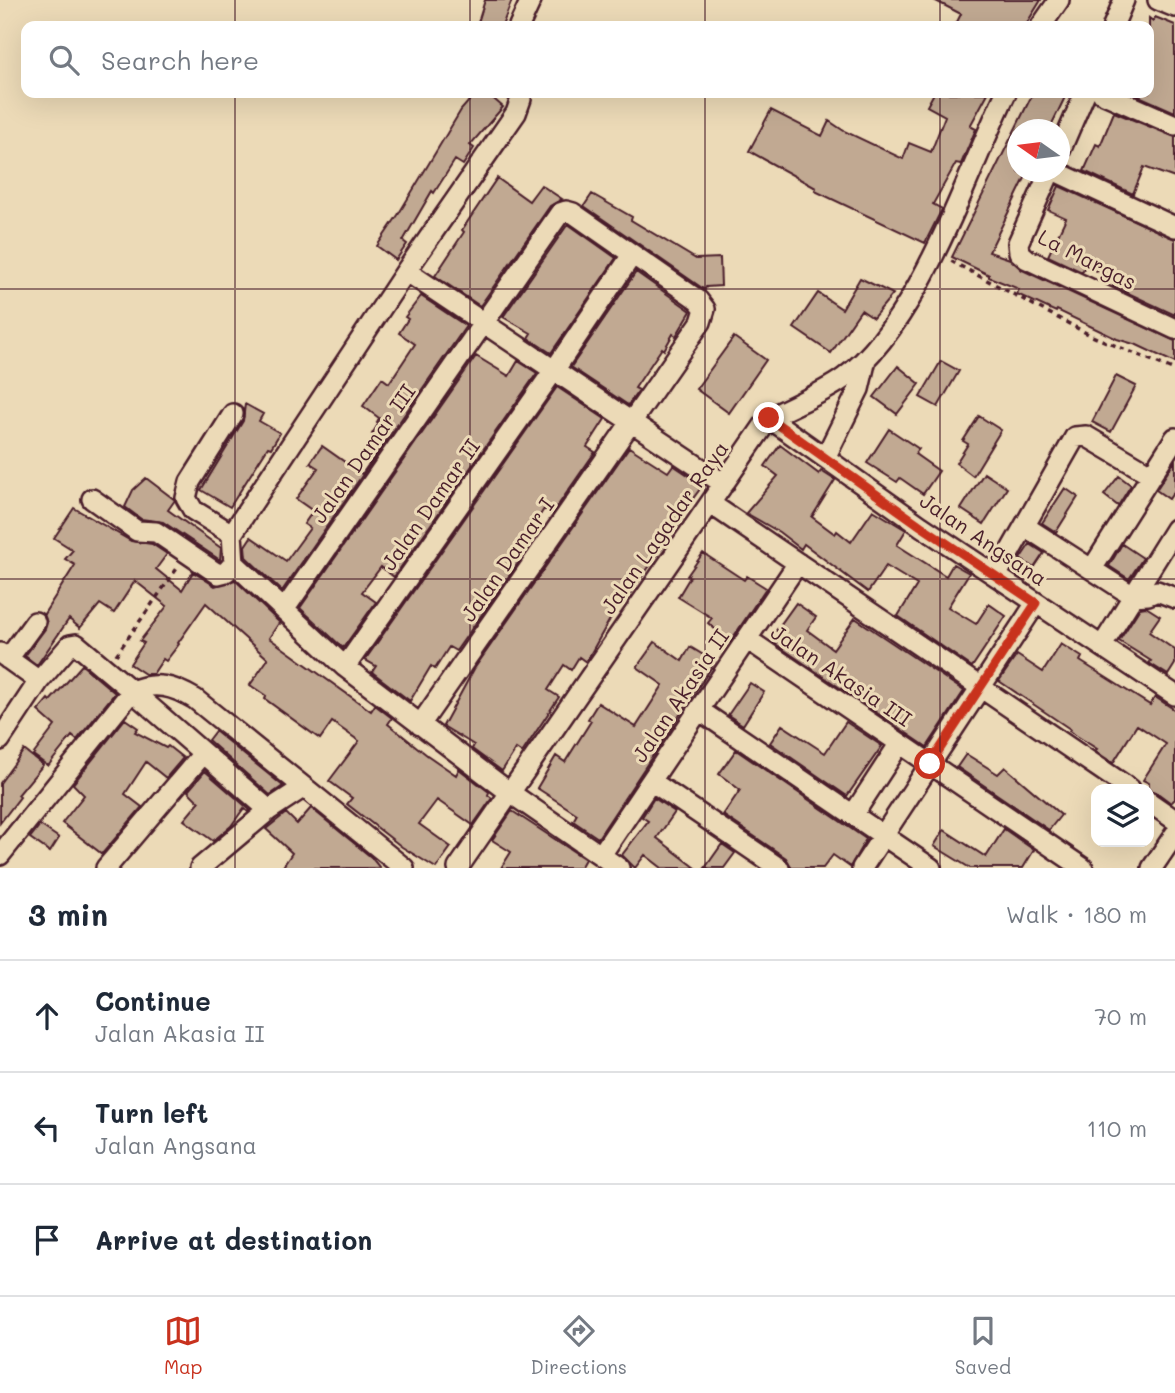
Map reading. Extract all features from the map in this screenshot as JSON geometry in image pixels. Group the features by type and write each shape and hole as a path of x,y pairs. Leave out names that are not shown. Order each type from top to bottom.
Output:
{"street":[{"path":"521,21 531,0"},
{"path":"1044,21 1059,0"},
{"path":"1115,21 1124,0"},
{"path":"1158,0 1175,7"},
{"path":"522,98 516,113 406,271 232,534 234,563 345,667 509,792 619,868"},
{"name":"Jalan Lagadar Raya","path":"458,868 769,418 843,379 866,359 889,330 934,252 1004,98"},
{"path":"1070,126 1083,98"},
{"path":"1113,98 1175,125"},
{"path":"1070,178 1175,227"},
{"name":"La Margas","path":"1046,182 1018,243 1019,252 1027,260 1175,329"},
{"name":"Jalan Damar III","path":"284,610 559,213 573,213 632,255"},
{"name":"Jalan Damar II","path":"345,667 632,255"},
{"name":"Jalan Damar I","path":"420,725 701,322 705,309 698,300 632,255"},
{"path":"406,271 724,485"},
{"path":"825,458 859,389 866,359"},
{"path":"232,534 194,510 186,498 190,482 233,414"},
{"name":"Jalan Angsana","path":"769,418 921,526 1175,695"},
{"path":"996,576 1075,437 1086,436 1152,475"},
{"path":"1092,569 1175,438"},
{"path":"92,499 137,531 156,532 218,574 226,572 234,563"},
{"path":"711,504 1123,784"},
{"path":"1026,527 1133,596 1157,591 1175,598"},
{"path":"1102,646 1175,529"},
{"name":"Jalan Akasia II","path":"601,855 798,563"},
{"path":"862,868 1036,603"},
{"path":"35,622 4,656 39,681"},
{"name":"Jalan Akasia III","path":"747,639 1083,868"},
{"path":"0,740 39,681 70,645 76,644 269,810"},
{"path":"0,855 132,691 145,685 157,685 170,687 195,699 404,868"},
{"path":"699,710 931,868"},
{"path":"853,815 900,743"},
{"path":"106,868 202,755"},
{"path":"651,781 779,868"},
{"path":"200,868 269,810 304,787"},
{"path":"1154,805 1175,820"},
{"path":"1152,868 1175,834"}],"path":[{"path":"934,252 1092,336 1175,370"},
{"path":"106,669 188,554"}],"building":[{"path":"485,0 512,0 504,21 479,21"},
{"path":"934,0 1041,0 1028,21 958,21 961,14"},
{"path":"1155,17 1175,25 1175,112 1143,98 1154,98"},
{"path":"472,98 493,98 503,107 470,145 474,148 463,165 455,160 434,193 432,191 403,241 407,244 396,260 377,246 461,110"},
{"path":"931,98 985,98 970,126 976,129 961,164 956,163 933,204 942,209 925,243 815,191 816,188 749,151 771,110 822,136 829,121 903,159 909,143 931,152 945,116 927,106"},
{"path":"1031,98 1065,98 1054,119 1020,119"},
{"path":"1114,112 1175,137 1175,178 1144,167 1133,194 1084,171 1096,144 1100,146"},
{"path":"1007,146 1007,182 1023,182 989,252 1010,259 1022,270 1175,341 1175,363 1017,294 1019,289 952,257"},
{"path":"497,178 529,201 541,185 562,199 550,206 480,306 435,276"},
{"path":"1059,186 1175,239 1175,315 1113,286 1117,279 1085,266 1082,272 1048,256 1066,218 1048,210"},
{"path":"592,194 696,259 720,258 721,286 706,287 705,290 584,206"},
{"path":"568,224 616,258 551,353 528,338 531,333 503,317"},
{"path":"636,272 691,311 676,336 673,334 635,388 639,390 628,405 571,367"},
{"path":"860,278 893,294 873,318 861,310 831,353 794,328 818,293 842,309"},
{"path":"421,296 466,326 282,591 246,557 245,546 251,537 286,561 310,528 304,524 313,511 296,499 318,468 310,463 322,446 362,474 384,442 372,434 379,418 363,406 382,378 389,383 415,344 399,333 408,319 405,317"},
{"path":"734,337 766,360 729,413 696,389"},
{"path":"476,356 509,376 518,361 537,373 394,577 381,567 362,592 376,602 343,648 300,608"},
{"path":"941,361 959,371 938,407 920,397"},
{"path":"898,366 920,384 897,414 874,397"},
{"path":"1116,376 1136,386 1111,432 1092,422"},
{"path":"557,387 605,419 587,447 595,452 552,514 544,509 521,545 528,549 456,651 449,647 435,669 431,666 410,701 372,672 376,666 365,660"},
{"path":"245,404 263,414 259,421 280,433 271,448 268,447 230,507 201,490 243,421"},
{"path":"979,416 1001,430 973,476 956,463 968,444 963,441"},
{"path":"889,429 919,449 915,454 939,471 923,494 900,478 897,482 867,463"},
{"path":"780,445 819,474 821,471 835,480 812,517 835,534 837,531 851,542 873,510 906,530 897,545 946,576 953,564 969,573 948,607 976,624 989,604 1006,616 972,667 898,616 917,585 886,566 868,592 804,544 801,549 779,532 746,513 778,476 765,466"},
{"path":"629,447 668,472 673,465 703,485 625,601 622,598 586,662 579,657 571,670 564,665 548,690 559,697 522,753 516,749 502,771 472,749 474,745 443,726 474,669"},
{"path":"1175,461 1175,490 1169,499 1156,490"},
{"path":"984,473 1007,488 984,524 961,509"},
{"path":"1119,476 1131,485 1118,506 1104,495"},
{"path":"146,478 175,500 168,510 221,548 220,560 163,522 141,519 125,507 133,490"},
{"path":"1065,488 1078,497 1056,532 1042,523"},
{"path":"74,508 131,541 152,544 167,554 156,569 182,590 193,572 215,586 235,580 281,624 279,623 269,638 371,711 375,705 392,718 388,724 427,755 456,775 459,769 489,792 488,795 492,798 473,825 437,800 419,824 451,847 436,868 402,847 347,804 352,798 329,781 359,741 332,722 320,739 265,699 266,696 250,685 268,659 206,603 179,644 166,661 163,659 153,674 145,674 130,664 144,643 140,641 167,606 135,581 114,613 100,604 80,628 69,619 37,665 25,656 45,629 47,623 44,614 75,565 65,559 73,550 54,538"},
{"path":"1030,544 1044,553 1034,568 1020,559"},
{"path":"1122,544 1143,558 1129,579 1109,566"},
{"path":"703,553 744,580 747,576 766,588 730,642 708,623 712,618 678,597 690,577 687,576"},
{"path":"796,603 816,617 807,630 833,649 855,618 964,691 927,747 774,643 778,638 773,635"},
{"path":"1146,607 1160,616 1149,632 1175,650 1175,664 1168,675 1119,641 1140,608"},
{"path":"655,642 682,661 690,647 715,662 598,838 573,821 577,814 537,788 556,756 565,762 591,721 588,719 598,703 636,727 663,685 637,667"},
{"path":"1061,644 1082,657 1080,661 1150,705 1155,697 1175,710 1175,799 1171,803 1154,791 1154,784 1143,780 1166,744 1137,725 1113,763 1069,731 1070,729 999,681 1017,655 1043,672"},
{"path":"82,665 115,693 77,740 72,736 48,766 33,755 55,726 38,711"},
{"path":"750,683 764,692 743,725 728,715"},
{"path":"125,719 138,728 135,732 166,748 168,746 183,758 166,778 146,762 125,794 142,807 102,854 62,823 84,795 73,784"},
{"path":"846,722 882,746 847,796 770,743 782,725 825,753"},
{"path":"215,731 283,786 270,795 208,740"},
{"path":"24,750 43,765 18,795 20,797 0,823 0,783"},
{"path":"736,750 866,839 850,867 833,855 823,868 792,868 786,858 723,815 740,790 719,774"},
{"path":"966,754 998,774 1005,767 1061,815 1049,830 957,767"},
{"path":"205,771 250,810 248,812 244,808 231,826 213,841 184,820 199,802 188,791"},
{"path":"654,798 675,812 657,838 696,868 662,868 645,855 635,868 622,855 648,821 642,817"},
{"path":"311,808 371,857 380,868 282,868 292,853 266,829 286,813 297,824"},
{"path":"512,811 585,859 580,868 501,868 511,852 492,840"},
{"path":"40,825 59,838 50,852 30,838"},
{"path":"1004,829 1034,850 1023,868 970,868 934,846 944,830 986,857"},
{"path":"722,844 735,853 724,868 705,868"}],"route":[{"path":"769,418 921,526 1036,603 930,764"}]}
